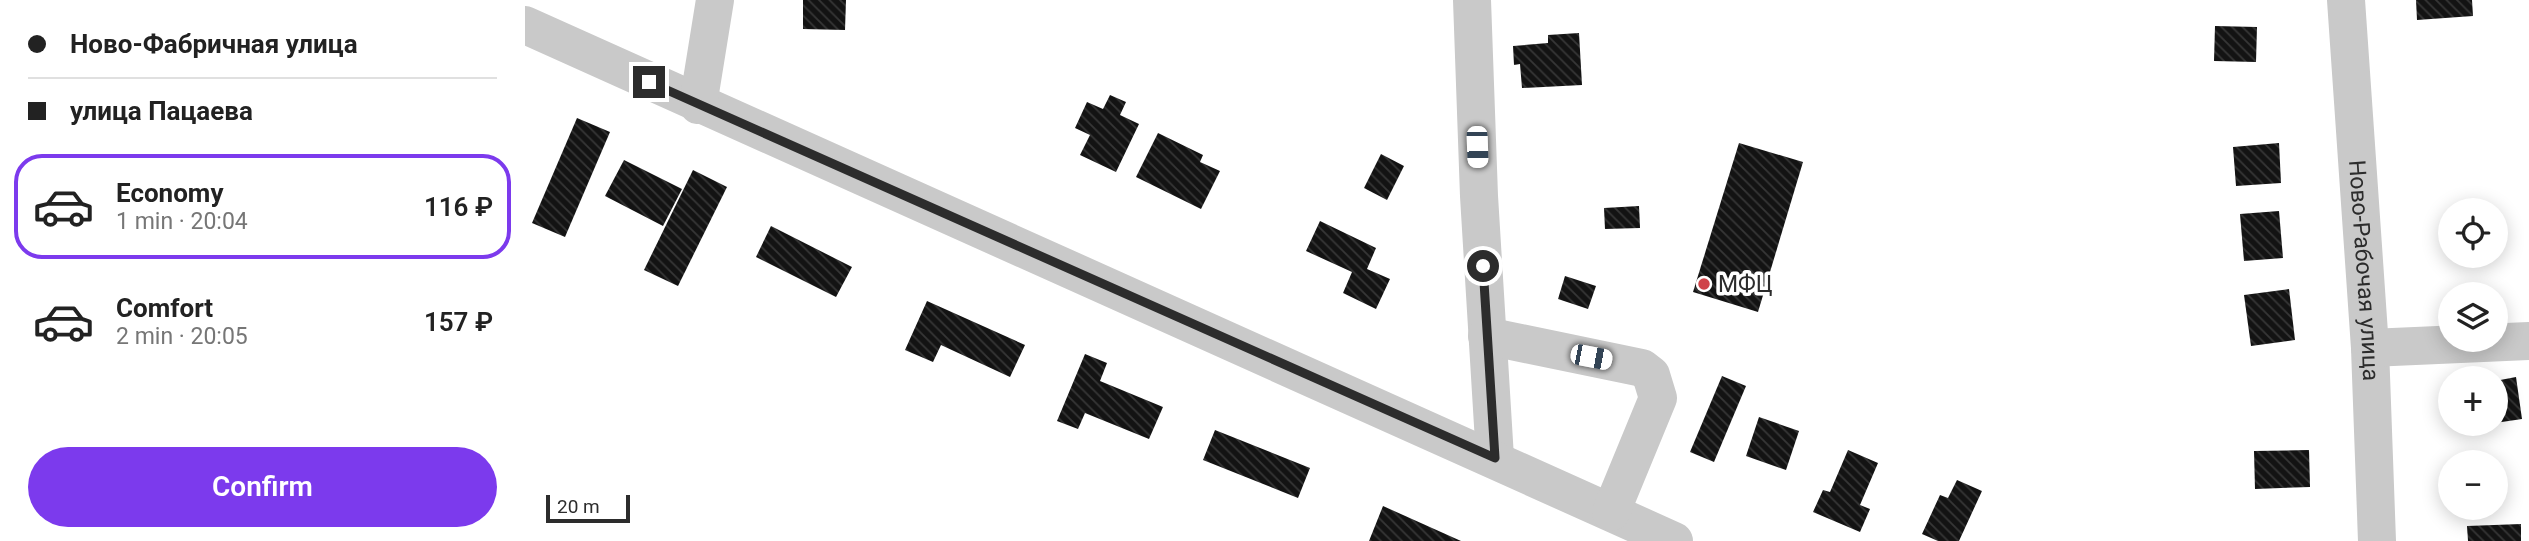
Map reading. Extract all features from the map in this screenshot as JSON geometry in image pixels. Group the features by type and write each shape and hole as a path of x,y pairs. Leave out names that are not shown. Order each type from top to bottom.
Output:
{"street":[{"path":"698,105 715,0"},
{"path":"1472,0 1495,458"},
{"name":"Ново-Рабочая улица","path":"2346,0 2369,348 2377,541"},
{"path":"525,26 1495,458 1674,541"},
{"path":"1487,336 1642,368 1651,375 1658,398 1611,512"},
{"path":"2369,348 2529,341"}],"building":[{"path":"803,0 846,0 845,30 803,29"},
{"path":"2416,0 2472,0 2473,16 2417,20"},
{"path":"2215,26 2257,27 2256,62 2214,61"},
{"path":"1579,33 1582,85 1522,88 1520,64 1514,65 1513,46 1548,43 1548,35"},
{"path":"1110,95 1126,102 1120,115 1139,124 1116,172 1080,155 1090,135 1075,128 1087,102 1103,109"},
{"path":"577,118 610,132 565,237 532,223"},
{"path":"1158,133 1203,155 1200,162 1220,171 1201,209 1136,177"},
{"path":"1739,143 1803,162 1758,312 1693,292"},
{"path":"2279,143 2281,183 2236,186 2233,147"},
{"path":"1381,154 1404,166 1387,200 1364,188"},
{"path":"624,160 682,189 663,226 605,196"},
{"path":"693,170 727,187 678,286 644,270"},
{"path":"1639,206 1640,228 1605,229 1604,208"},
{"path":"2279,211 2283,258 2244,261 2240,214"},
{"path":"1320,221 1376,248 1367,269 1390,279 1376,309 1343,293 1352,272 1306,251"},
{"path":"771,226 852,267 836,297 756,257"},
{"path":"1565,276 1596,286 1588,309 1558,299"},
{"path":"2289,289 2295,340 2251,346 2244,295"},
{"path":"927,301 1025,345 1010,377 941,345 933,362 905,350"},
{"path":"1085,354 1107,363 1100,381 1163,407 1149,439 1085,413 1078,429 1057,421"},
{"path":"1722,376 1746,386 1714,462 1690,452"},
{"path":"2516,377 2522,419 2508,421 2508,379"},
{"path":"1759,417 1799,431 1786,470 1746,456"},
{"path":"1215,430 1310,468 1298,498 1203,460"},
{"path":"1848,450 1878,463 1860,505 1870,509 1860,532 1813,512 1823,490 1830,492"},
{"path":"2309,450 2310,487 2255,489 2254,451"},
{"path":"1957,480 1982,491 1959,541 1938,541 1922,534 1940,495 1948,498"},
{"path":"1383,506 1461,541 1369,541"},
{"path":"2521,524 2521,541 2468,541 2467,526"}],"place":[{"name":"МФЦ","path":"1704,284"}],"route":[{"path":"649,82 1495,458 1483,266"}]}
